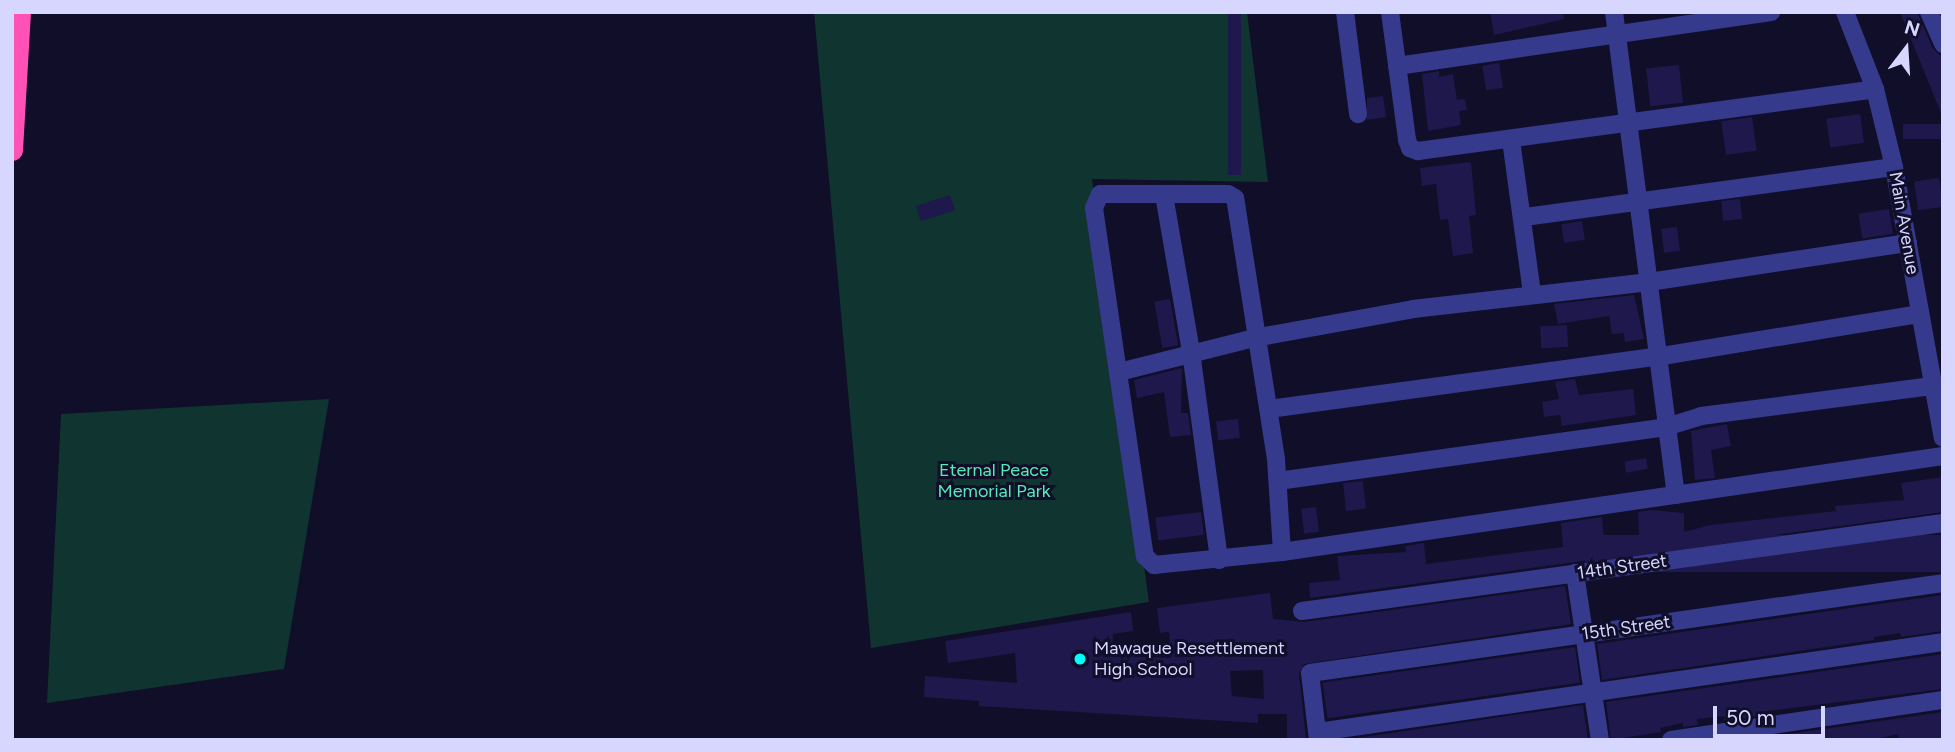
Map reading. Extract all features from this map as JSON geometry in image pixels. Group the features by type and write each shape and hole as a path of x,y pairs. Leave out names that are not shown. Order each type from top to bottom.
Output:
{"highway":[{"path":"12,150 20,12"}],"street":[{"path":"1345,12 1358,114"},
{"path":"1390,12 1410,148 1428,152 1875,89"},
{"path":"1614,12 1649,282 1656,357 1676,495"},
{"path":"1397,66 1771,12"},
{"name":"Main Avenue","path":"1845,12 1875,89 1894,167 1943,438"},
{"path":"1929,12 1943,44"},
{"path":"1511,140 1524,217 1532,294"},
{"path":"1524,217 1637,205 1894,167"},
{"path":"1282,552 1278,481 1269,409 1254,338 1235,198 1228,194 1095,197 1144,556 1154,565 1167,567 1282,552 1942,457"},
{"path":"1164,195 1191,352 1219,560"},
{"path":"1119,372 1254,338 1413,309 1649,282 1908,243"},
{"path":"1269,409 1656,357 1919,314"},
{"path":"1278,481 1666,427 1701,416 1932,386"},
{"name":"14th Street","path":"1302,611 1943,523"},
{"path":"1575,573 1600,740"},
{"name":"15th Street","path":"1318,736 1310,673 1943,583"},
{"path":"1318,736 1594,690 1943,642"},
{"path":"1671,740 1943,700"}],"green space":[{"name":"Eternal Peace Memorial Park","path":"814,12 1247,12 1268,182 1092,179 1149,602 871,648"},
{"path":"329,399 284,669 47,703 61,414"}],"building":[{"path":"1228,12 1241,12 1241,175 1228,175"},
{"path":"1490,12 1563,12 1564,19 1494,35"},
{"path":"1900,12 1917,12 1933,49 1943,58 1943,118"},
{"path":"1499,63 1503,88 1486,90 1482,66"},
{"path":"1679,65 1683,103 1650,106 1646,68"},
{"path":"1439,71 1439,77 1453,74 1457,100 1465,99 1467,110 1459,111 1461,125 1428,131 1422,74"},
{"path":"1383,96 1386,117 1367,120 1367,98"},
{"path":"1860,114 1864,143 1830,147 1826,119"},
{"path":"1752,117 1757,151 1726,155 1721,121"},
{"path":"1903,124 1943,124 1943,139 1903,139"},
{"path":"1471,162 1476,215 1469,216 1473,253 1453,256 1448,219 1440,220 1436,184 1422,186 1420,168"},
{"path":"1939,178 1943,207 1918,210 1914,181"},
{"path":"950,195 955,210 921,221 916,206"},
{"path":"1740,199 1742,219 1723,221 1721,201"},
{"path":"1889,209 1893,234 1862,239 1858,214"},
{"path":"1582,221 1585,240 1564,243 1561,224"},
{"path":"1677,227 1680,251 1664,253 1661,229"},
{"path":"1634,295 1644,339 1625,342 1624,333 1612,334 1609,316 1558,324 1554,304"},
{"path":"1170,299 1178,345 1162,348 1154,302"},
{"path":"1567,325 1568,347 1541,348 1540,326"},
{"path":"1182,368 1181,413 1188,413 1191,435 1170,437 1164,392 1137,398 1134,380"},
{"path":"1575,379 1579,395 1633,389 1636,415 1562,426 1560,415 1544,417 1542,402 1559,399 1555,382"},
{"path":"1238,419 1240,438 1218,440 1216,421"},
{"path":"1727,424 1731,446 1711,450 1715,478 1695,480 1691,431"},
{"path":"1646,458 1648,469 1626,473 1624,462"},
{"path":"1943,477 1943,512 1310,598 1309,583 1340,580 1337,556 1406,552 1405,546 1424,543 1426,564 1563,547 1561,523 1602,517 1604,540 1639,535 1638,512 1651,510 1684,513 1684,532 1710,525 1836,511 1835,506 1904,500 1901,483"},
{"path":"1363,481 1366,509 1346,511 1343,483"},
{"path":"1316,507 1319,532 1304,534 1301,509"},
{"path":"1201,512 1204,535 1158,540 1155,518"},
{"path":"1585,535 1943,535 1943,572 1585,572"},
{"name":"Mawaque Resettlement High School","path":"1565,586 1571,624 1304,664 1299,674 1306,739 1287,739 1287,714 1258,714 1258,723 979,706 979,701 924,697 925,676 1017,683 1015,653 948,663 945,641 1131,612 1133,631 1113,634 1112,655 1171,658 1169,632 1160,633 1157,608 1270,593 1273,619 1304,622","holes":["1263,670 1264,699 1232,696 1230,671"]},
{"path":"1943,595 1943,631 1901,637 1900,633 1874,637 1874,640 1602,680 1597,644"},
{"path":"1575,647 1580,683 1327,718 1322,682"},
{"path":"1943,654 1943,689 1759,712 1759,716 1725,721 1724,716 1697,719 1698,725 1683,727 1683,723 1660,728 1661,732 1611,740 1606,702"},
{"path":"1583,705 1588,740 1344,740"},
{"path":"1943,712 1943,740 1899,740 1898,734 1873,740 1790,740 1789,734"}],"place":[{"name":"Mawaque Resettlement High School","path":"1080,659"}]}
